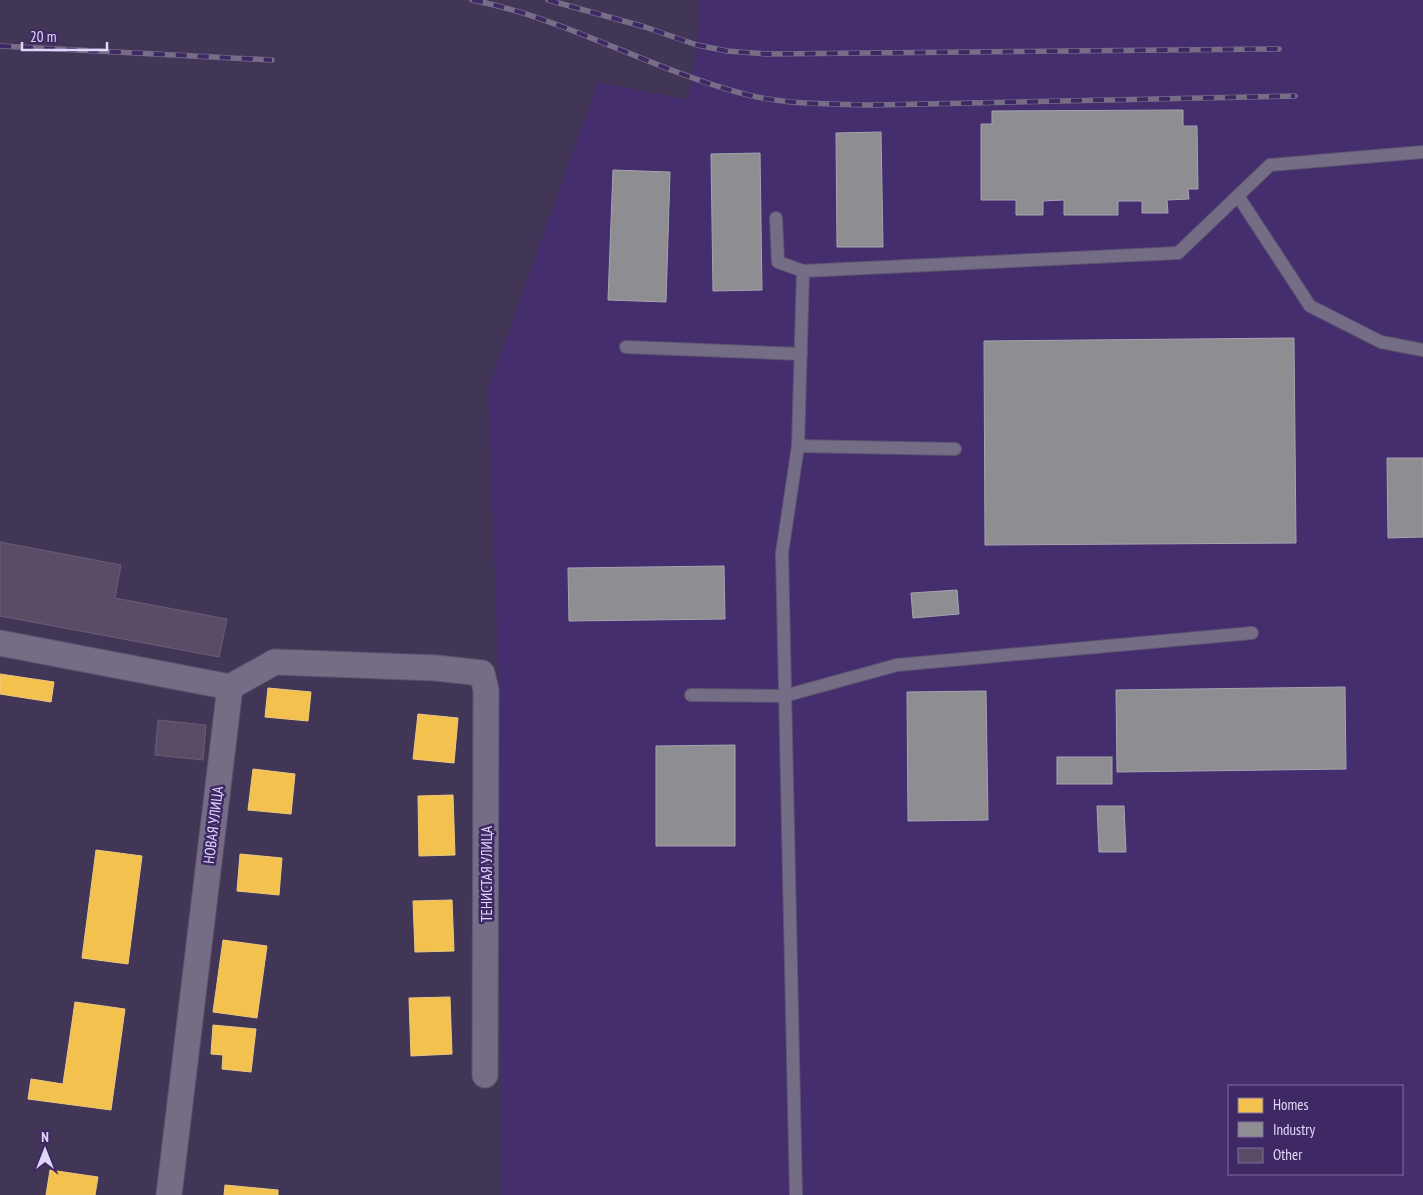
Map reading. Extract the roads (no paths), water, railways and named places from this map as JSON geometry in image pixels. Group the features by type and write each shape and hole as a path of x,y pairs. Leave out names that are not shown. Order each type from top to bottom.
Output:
{"street":[{"path":"0,643 230,687"},
{"name":"ТЕНИСТАЯ УЛИЦА","path":"230,687 275,662 436,668 482,673 486,690 485,1075"},
{"name":"НОВАЯ УЛИЦА","path":"169,1195 230,687"}],"lane":[{"path":"776,218 778,262 803,271 1178,253 1270,165 1423,152"},
{"path":"1238,196 1310,306 1381,342 1423,350"},
{"path":"796,1195 782,553 798,446 803,271"},
{"path":"626,347 801,354"},
{"path":"798,446 955,448"},
{"path":"691,694 784,696 897,665 1252,633"}],"railway":[{"path":"472,0 542,19 713,85 779,101 876,105 1295,96"},
{"path":"548,0 645,27 697,45 727,51 767,54 1279,49"},
{"path":"0,46 272,60"}]}
